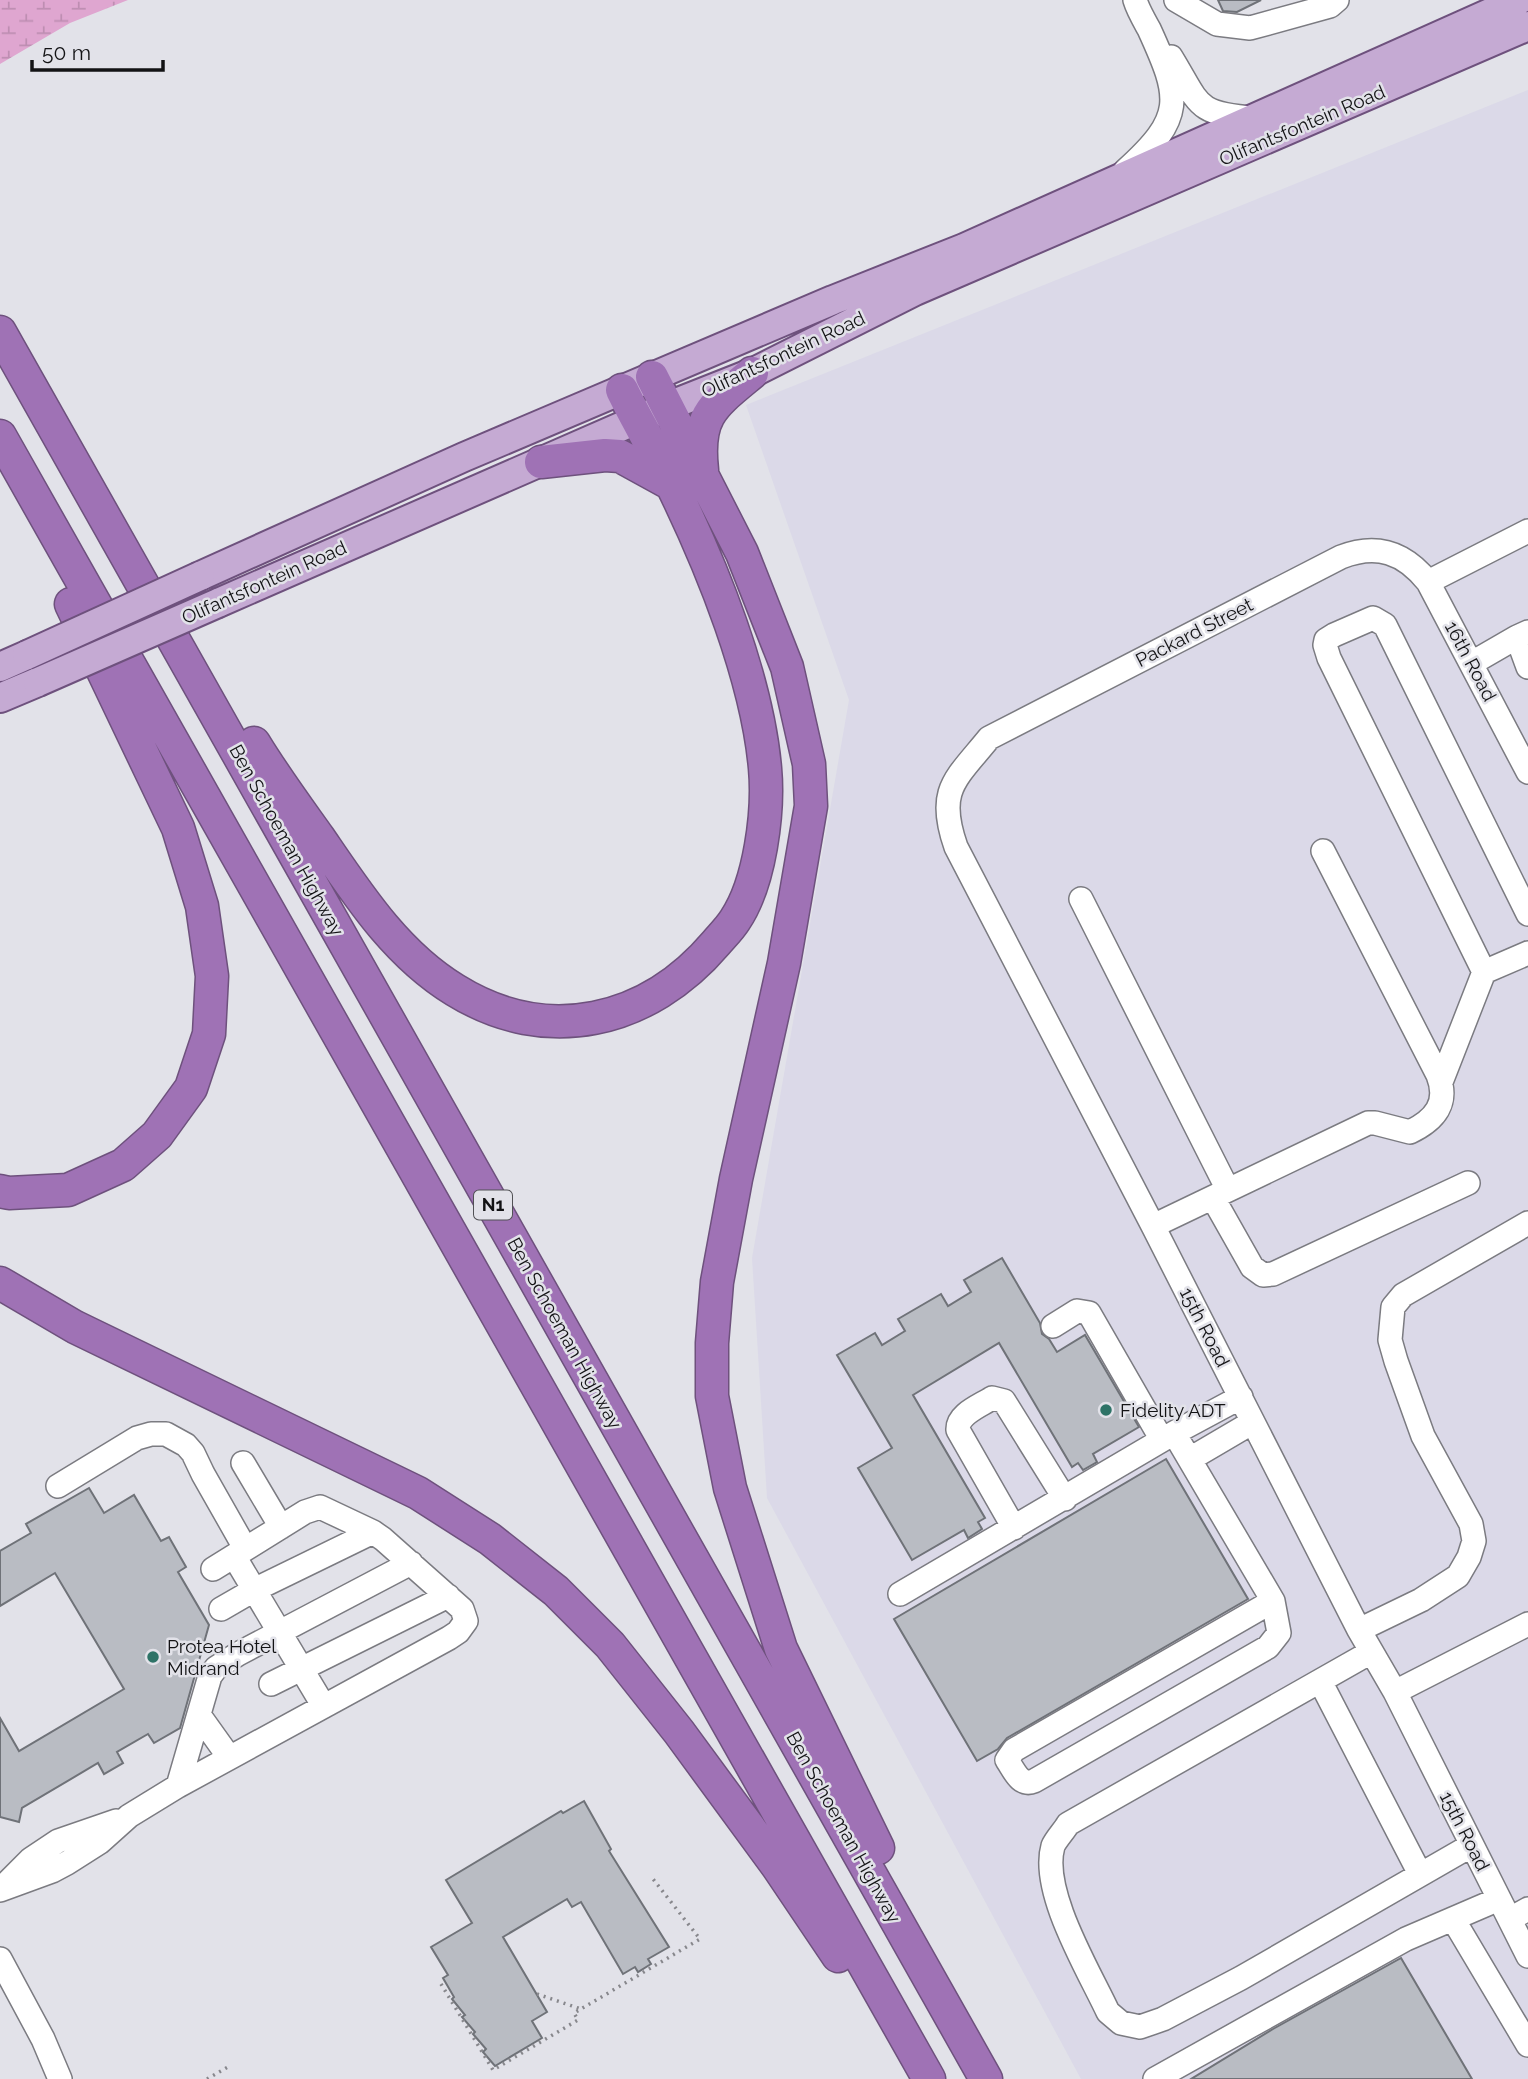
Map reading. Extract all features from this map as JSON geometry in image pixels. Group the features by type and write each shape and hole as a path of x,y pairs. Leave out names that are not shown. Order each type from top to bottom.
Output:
{"highway":[{"path":"0,332 264,760 360,898 390,936 430,974 458,992 523,1018 559,1022 624,1011 653,998 684,976 736,919 755,874 765,826 765,769 757,720 740,656 713,578 672,485 622,390"},
{"name":"Ben Schoeman Highway","path":"0,332 988,2079"},
{"path":"702,473 699,447 705,419 724,396 752,373"},
{"path":"653,377 743,553 787,667 809,764 811,806 784,963 736,1179 717,1282 712,1343 712,1396 730,1488 781,1649 988,2079"},
{"name":"N1","path":"0,436 929,2079"},
{"path":"0,453 178,828 201,906 212,976 209,1034 191,1088 157,1135 123,1165 68,1189 9,1193 0,1191"},
{"path":"541,462 605,454 620,456 672,485"},
{"path":"0,1283 75,1327 418,1493 490,1539 556,1591 610,1645 679,1732 778,1867 921,2079"}],"main road":[{"name":"Olifantsfontein Road","path":"0,667 464,457 833,300 964,248 1519,0"},
{"name":"Olifantsfontein Road","path":"0,698 666,407 752,373 915,291 1528,26"}],"street":[{"path":"1176,0 1217,24 1250,28 1330,6 1337,0"},
{"path":"1139,9 1192,94 1207,110 1224,116 1257,118"},
{"path":"1113,182 1155,143 1173,106 1173,92 1166,70 1139,9"},
{"path":"1428,582 1528,531"},
{"name":"Packard Street","path":"989,738 1340,557 1369,549 1404,558"},
{"name":"16th Road","path":"1404,558 1417,568 1428,582 1528,772"},
{"path":"1483,972 1329,658 1325,645 1329,638 1373,618 1385,625 1528,914"},
{"path":"1472,663 1523,634 1528,667"},
{"name":"15th Road","path":"989,738 957,775 946,807 948,826 956,847 1359,1630 1395,1692 1499,1899 1519,1914 1528,1956"},
{"path":"1153,1226 1368,1124 1414,1131 1430,1119 1442,1103 1444,1095 1441,1082 1323,852"},
{"path":"1082,899 1252,1267 1263,1275 1273,1274 1468,1183"},
{"path":"1441,1082 1483,972 1528,953"},
{"path":"1359,1630 1421,1600 1458,1576 1469,1557 1474,1541 1471,1524 1423,1436 1396,1362 1390,1340 1393,1307 1404,1295 1528,1223"},
{"path":"1053,1326 1077,1311 1089,1313 1168,1436 1190,1459 1273,1601 1279,1633 1268,1647 1034,1782 1022,1782 1007,1760 1014,1750 1273,1601"},
{"path":"901,1594 1168,1436 1241,1397"},
{"path":"1014,1528 958,1430 957,1423 961,1418 992,1398 1004,1401 1065,1499"},
{"path":"1190,1459 1253,1422"},
{"path":"58,1486 137,1438 151,1434 166,1434 176,1438 193,1453 254,1590 323,1705"},
{"path":"243,1463 281,1527"},
{"path":"0,1890 31,1859 58,1841 129,1816 229,1757 458,1632 466,1621 464,1614 448,1596 373,1532 320,1507 305,1512 213,1569"},
{"path":"221,1609 373,1532"},
{"path":"178,1786 212,1672 231,1658 411,1563"},
{"path":"271,1684 448,1596"},
{"path":"1395,1692 1528,1623"},
{"path":"1371,1652 1068,1824 1054,1844 1050,1869 1059,1908 1108,2012 1121,2023 1140,2027 1163,2018 1241,1978 1472,1846"},
{"path":"1320,1681 1420,1874"},
{"path":"199,1715 229,1757"},
{"path":"1155,2079 1406,1939 1499,1899"},
{"path":"1453,1919 1528,2045"},
{"path":"0,1959 43,2039 69,2079"},
{"path":"43,2039 60,2079"}],"path":[{"path":"441,1984 493,2070 578,2020 574,2014 581,2009 700,1939 653,1879"},
{"path":"537,1994 581,2009"},
{"path":"207,2079 228,2067"}],"shaded area":[{"path":"1528,90 1528,2079 1081,2079 767,1498 752,1258 849,700 746,405"}],"green space":[{"path":"0,0 128,0 70,23 0,64"}],"building":[{"path":"1218,0 1261,0 1237,12 1223,11"},
{"name":"Fidelity ADT","path":"1002,1258 1040,1323 1042,1334 1049,1339 1057,1352 1085,1335 1139,1427 1093,1454 1097,1462 1083,1470 1078,1463 1072,1467 999,1343 913,1395 985,1518 978,1522 982,1529 968,1538 964,1530 912,1560 858,1468 892,1448 837,1355 875,1333 882,1345 905,1331 898,1319 941,1294 948,1306 971,1292 964,1280"},
{"path":"1166,1459 1248,1599 1007,1738 998,1749 977,1761 894,1619"},
{"name":"Protea Hotel Midrand","path":"89,1488 104,1513 134,1495 161,1541 169,1537 186,1567 178,1572 209,1625 180,1728 154,1743 148,1734 117,1752 123,1763 104,1774 98,1763 22,1808 19,1822 0,1817 0,1718 19,1751 124,1689 55,1573 0,1606 0,1551 31,1533 26,1524"},
{"path":"584,1801 611,1849 609,1851 669,1947 648,1959 651,1964 638,1972 635,1967 623,1974 581,1902 572,1907 567,1899 503,1937 547,2012 532,2021 542,2038 495,2066 483,2052 486,2049 473,2034 475,2032 462,2017 465,2015 452,1999 454,1997 443,1978 448,1975 431,1947 472,1923 446,1880 561,1811 563,1813"},
{"path":"1401,1958 1472,2079 1191,2079 1273,2029"}],"place":[{"name":"Fidelity ADT","path":"1106,1410"},
{"name":"Protea Hotel Midrand","path":"153,1657"}]}
